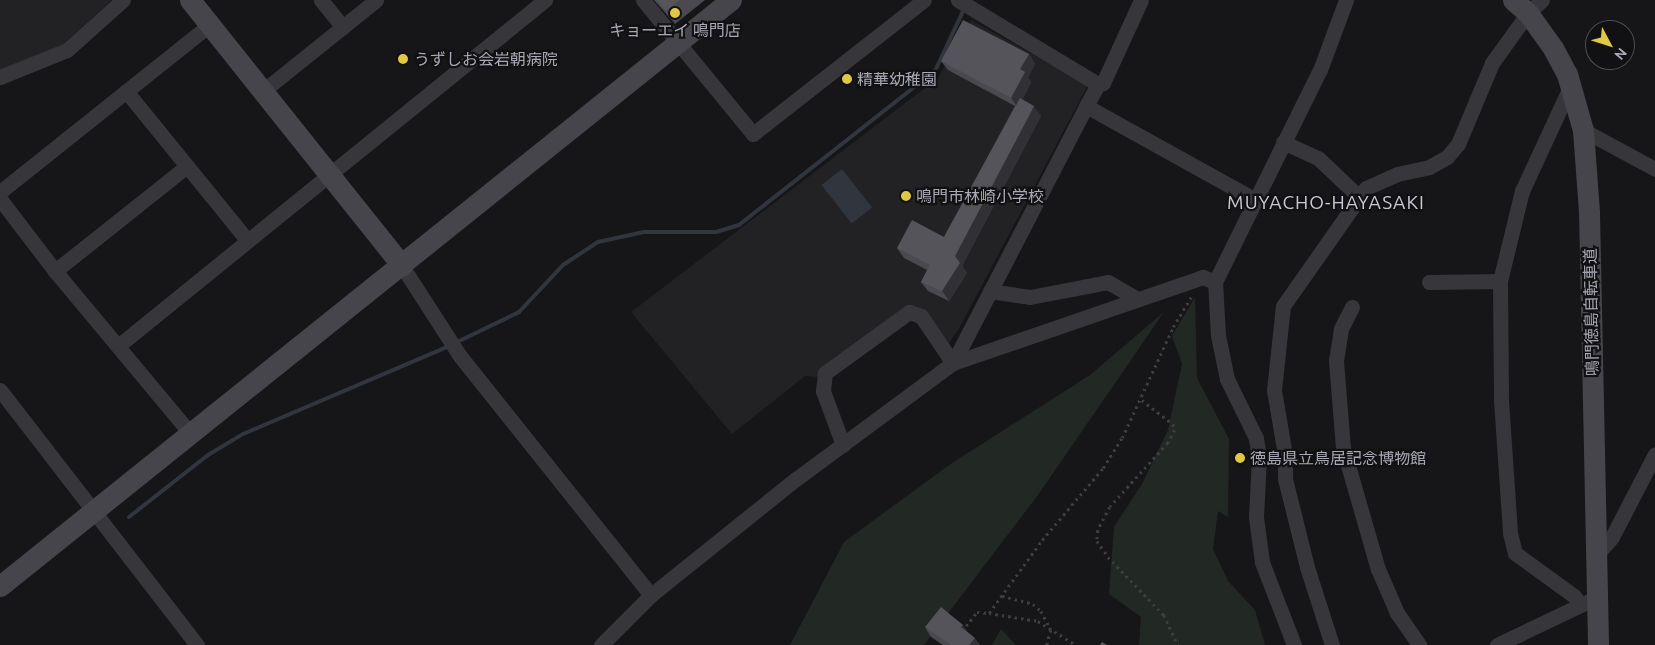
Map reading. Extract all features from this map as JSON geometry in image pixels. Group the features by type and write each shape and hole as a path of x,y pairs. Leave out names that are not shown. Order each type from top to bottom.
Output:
{"street":[{"path":"0,77 67,50 123,0"},
{"path":"190,0 402,266 460,356 651,595"},
{"path":"321,0 343,27"},
{"path":"262,91 376,0"},
{"path":"118,346 545,0"},
{"path":"643,0 753,134 924,0"},
{"path":"0,586 189,432 402,266 731,0"},
{"path":"958,0 1098,84"},
{"path":"953,363 1086,106 1098,84 1103,83 1141,0"},
{"path":"1294,645 1262,562 1256,517 1259,457 1256,438 1228,379 1218,336 1209,279 1254,199 1320,70 1346,0"},
{"path":"1332,645 1307,567 1285,479 1285,454 1274,390 1283,306 1358,196 1366,188 1397,174 1429,167 1447,157 1458,144 1492,63 1528,4"},
{"name":"鳴門徳島自転車道","path":"1528,4 1571,85 1583,130 1589,212 1596,555 1589,601 1598,645"},
{"path":"0,192 209,25"},
{"path":"1571,85 1522,191 1500,281 1501,400 1515,553 1574,596 1589,601"},
{"path":"126,91 247,240"},
{"path":"1086,106 1254,199"},
{"path":"1583,130 1655,169"},
{"path":"1283,142 1318,158 1358,196"},
{"path":"55,271 187,166"},
{"path":"0,199 55,271 189,432"},
{"path":"607,643 651,595 843,445 953,363 1136,298 1209,279"},
{"path":"1428,282 1500,281"},
{"path":"990,292 1030,297 1108,282 1136,298"},
{"path":"1352,307 1341,329 1336,361 1343,448 1378,569 1397,613 1419,645"},
{"path":"843,445 823,391 825,373 909,312 921,316 953,363"},
{"path":"0,390 91,511 197,645"},
{"path":"1596,555 1612,536 1655,454"},
{"path":"1497,645 1589,601"}],"path":[{"path":"989,613 1042,540 1103,468 1142,400 1173,327 1209,279"},
{"path":"1142,400 1173,424 1175,430 1168,443 1110,507 1098,530 1098,541 1108,557 1164,615 1178,645"},
{"path":"1002,596 1033,604 1051,630"},
{"path":"966,626 977,612 1038,621 1076,645"},
{"path":"1046,645 1051,630"}],"shaded area":[{"path":"0,0 112,0 61,46 0,72"},
{"name":"鳴門市林崎小学校","path":"971,20 1088,85 961,325 948,345 906,307 817,377 805,376 732,434 631,312 938,78"},
{"path":"842,169 872,208 852,224 822,185"},
{"path":"1195,297 1197,378 1229,439 1228,517 1218,511 1213,549 1228,581 1255,610 1265,645 1139,645 1141,617 1109,594 1114,527 1142,484 1168,430 1182,364 1172,336"},
{"path":"1164,312 1038,495 924,645 790,645 844,542 952,463 1090,375"},
{"path":"1001,629 1016,645 992,645"}],"building":[{"path":"656,0 680,0 666,11"},
{"path":"963,20 1029,54 1020,69 1025,72 1011,98 941,61"},
{"path":"1020,98 1034,106 955,256 960,263 942,291 921,282 930,265 897,248 912,220 944,237"},
{"path":"941,607 963,625 961,627 975,638 969,645 951,645 925,627"}],"waterway":[{"path":"455,343 519,312 563,265 598,242 644,232 716,232 739,225 935,71 964,9"},
{"path":"129,517 208,455 243,434 449,346"}],"place":[{"name":"キョーエイ 鳴門店","path":"675,13"},
{"name":"うずしお会岩朝病院","path":"403,59"},
{"name":"精華幼稚園","path":"847,79"},
{"name":"鳴門市林崎小学校","path":"906,196"},
{"name":"徳島県立鳥居記念博物館","path":"1240,458"}],"district":[{"name":"MUYACHO-HAYASAKI","path":"1326,203"}]}
